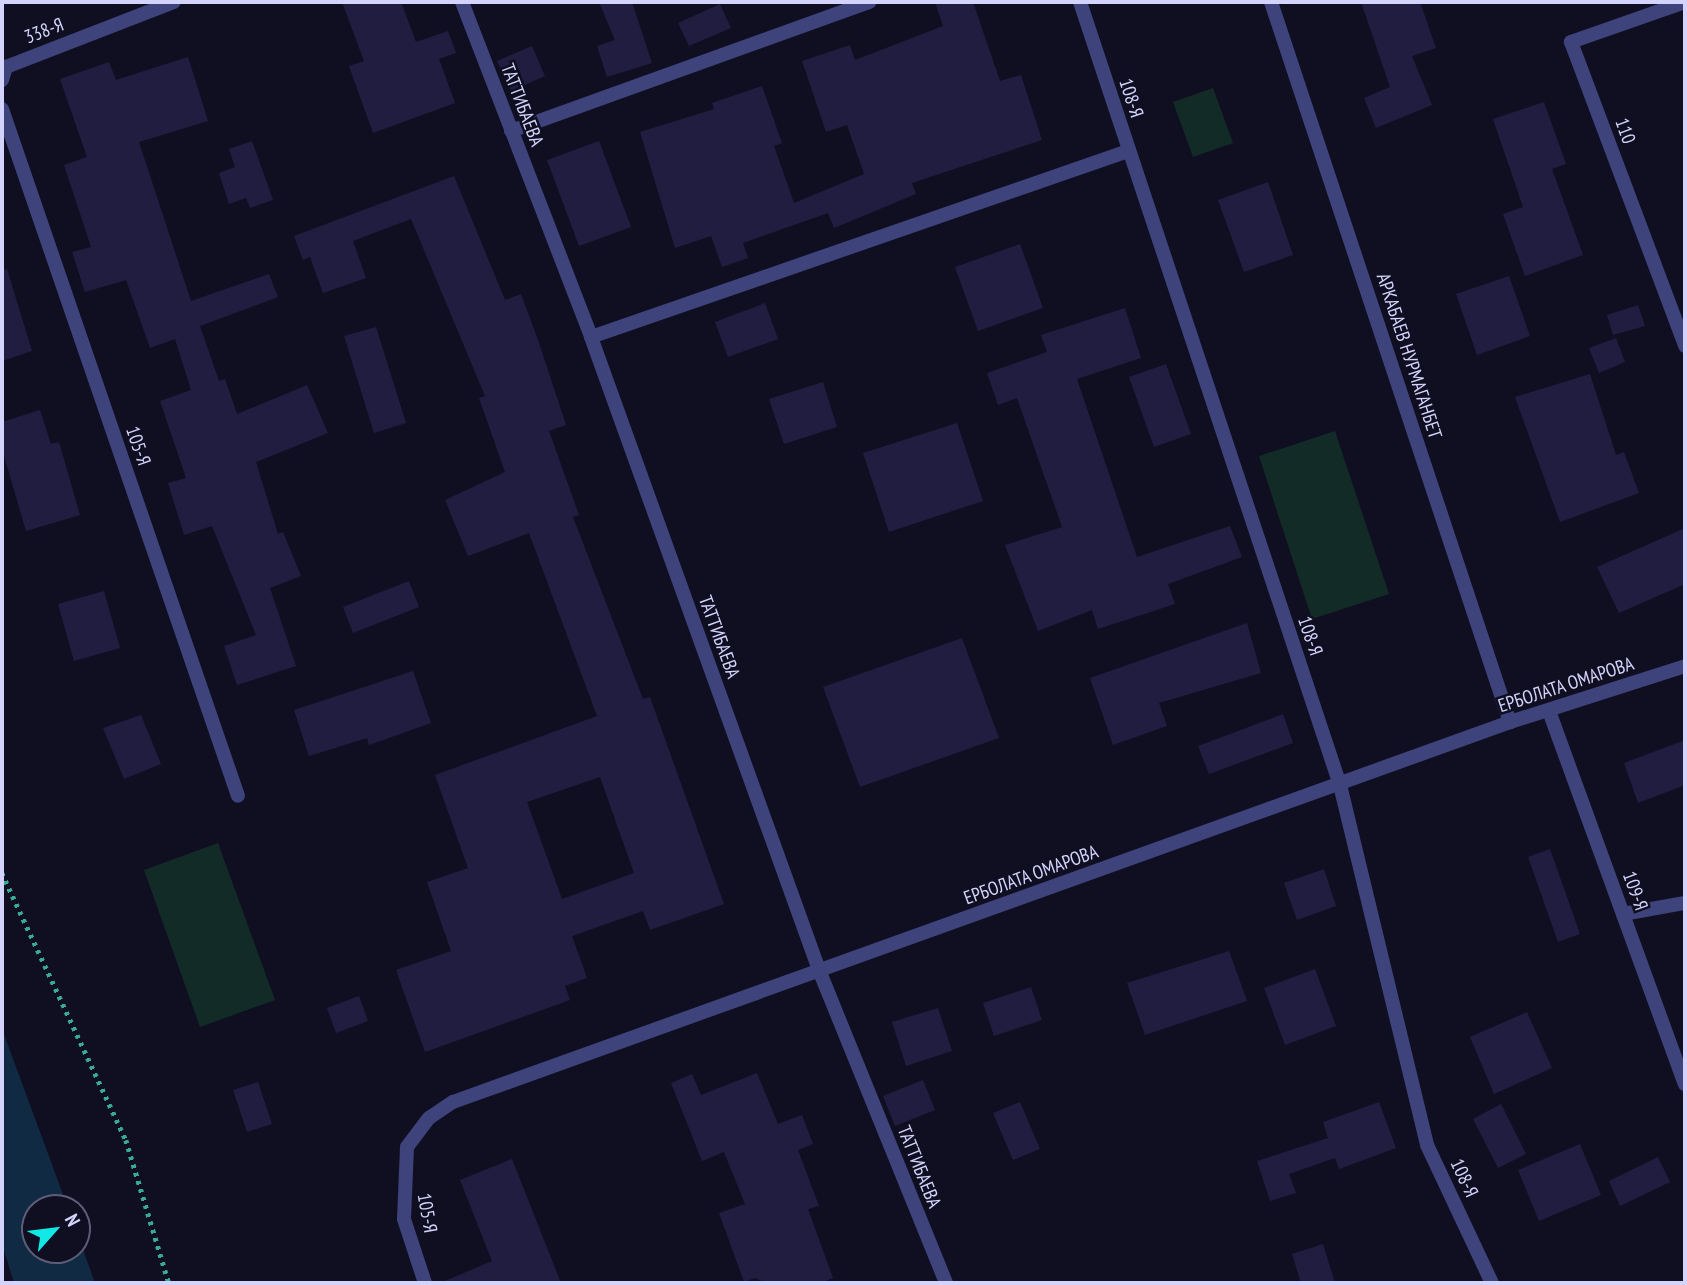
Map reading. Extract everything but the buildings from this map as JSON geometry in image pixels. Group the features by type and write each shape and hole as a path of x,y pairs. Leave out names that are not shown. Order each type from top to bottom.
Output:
{"street":[{"name":"338-Я","path":"4,73 174,2"},
{"name":"ТАТТИБАЕВА","path":"462,2 591,337 819,970 946,1283"},
{"path":"510,131 869,2"},
{"name":"108-Я","path":"1080,2 1340,785 1427,1145 1492,1283"},
{"name":"АРКАБАЕВ НУРМАГАНБЕТ","path":"1271,2 1510,722"},
{"name":"110","path":"1685,2 1571,42 1685,346"},
{"name":"105-Я","path":"2,109 238,796"},
{"path":"591,337 1128,151"},
{"name":"ЕРБОЛАТА ОМАРОВА","path":"407,1147 429,1118 453,1102 1510,722 1685,666"},
{"name":"109-Я","path":"1549,711 1685,1084"},
{"path":"1623,914 1685,903"},
{"name":"105-Я","path":"407,1147 404,1219 425,1283"}],"path":[{"path":"2,873 126,1140 169,1283"}],"green space":[{"path":"1213,88 1233,143 1193,157 1173,102"},
{"path":"1335,431 1389,594 1312,619 1259,456"},
{"path":"218,843 275,1000 200,1027 144,870"}],"water":[{"path":"2,1029 63,1194 21,1194 21,1264 88,1264 95,1283 14,1283 2,1244"}]}
